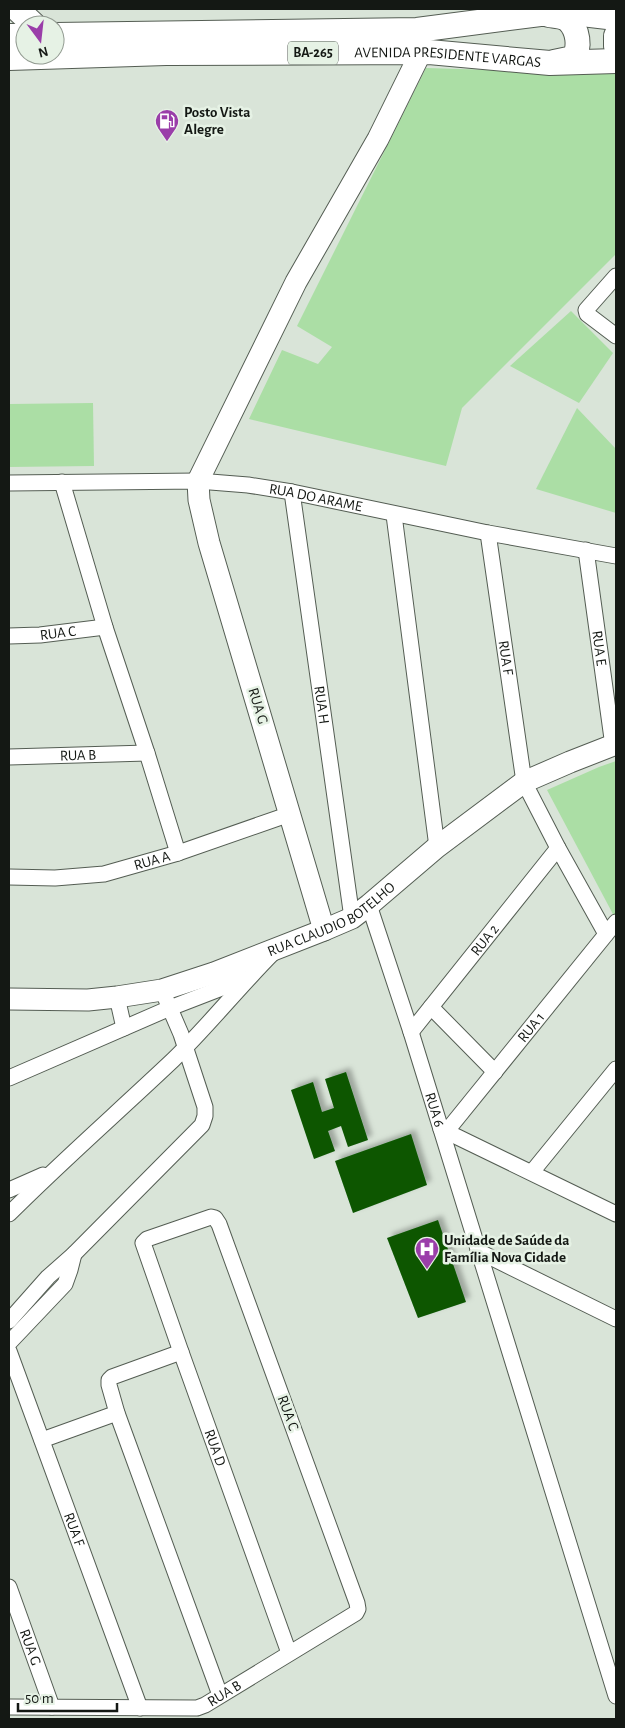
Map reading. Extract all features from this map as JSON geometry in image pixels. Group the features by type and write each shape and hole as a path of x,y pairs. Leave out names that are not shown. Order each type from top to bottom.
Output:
{"main road":[{"name":"AVENIDA PRESIDENTE VARGAS","path":"65,36 417,30 540,14 582,14 616,18"},
{"path":"540,14 560,16 568,20 573,25 576,33 577,48 573,58 567,61 550,63"},
{"path":"65,31 134,34"},
{"path":"616,36 616,46"},
{"name":"AVENIDA PRESIDENTE VARGAS","path":"9,58 166,53 421,52 550,63 616,61"}],"street":[{"path":"198,481 296,282 378,138 421,52"},
{"path":"616,276 586,310 587,314 616,336"},
{"path":"592,317 584,319 611,345 616,346"},
{"name":"RUA DO ARAME","path":"9,483 198,481 248,485 292,492 394,515 616,556"},
{"name":"RUA G","path":"198,481 199,500 209,543 324,930"},
{"path":"62,482 105,627 178,853"},
{"name":"RUA H","path":"292,492 352,918"},
{"path":"394,515 437,847"},
{"name":"RUA F","path":"488,533 524,782 606,934"},
{"name":"RUA E","path":"586,550 614,745"},
{"name":"RUA C","path":"9,636 40,635 105,627"},
{"name":"RUA CLAUDIO BOTELHO","path":"9,999 166,999 214,973 352,918 437,847 524,782 614,745"},
{"name":"RUA B","path":"9,756 147,753"},
{"name":"RUA A","path":"9,877 55,878 104,874 178,853 290,814"},
{"name":"RUA 2","path":"410,1032 558,848"},
{"name":"RUA 6","path":"369,905 443,1131 615,1211"},
{"name":"RUA 1","path":"443,1131 494,1072 616,922"},
{"path":"9,1214 51,1172 185,1047 248,978 279,948"},
{"path":"9,1078 124,1028 166,999 248,978"},
{"path":"116,998 124,1028"},
{"path":"9,1321 48,1277 74,1254 202,1125 205,1107 185,1047 166,999"},
{"path":"431,1007 494,1072"},
{"path":"532,1172 616,1069"},
{"path":"443,1131 478,1251 616,1696"},
{"path":"9,1190 51,1172"},
{"name":"RUA D","path":"215,1218 211,1217 147,1238 143,1243 290,1653"},
{"name":"RUA C","path":"215,1218 220,1224 358,1609"},
{"path":"478,1251 616,1319"},
{"path":"9,1343 65,1284 74,1254"},
{"name":"RUA F","path":"9,1351 140,1708"},
{"path":"181,1352 112,1377 109,1380 117,1413 220,1695"},
{"path":"42,1440 117,1413"},
{"name":"RUA G","path":"9,1587 52,1707"},
{"name":"RUA B","path":"9,1707 197,1708 205,1705 356,1613 358,1609"}],"green space":[{"path":"426,68 532,71 616,69 616,254 462,408 446,466 249,419 282,350 318,364 332,347 297,326"},
{"path":"571,311 613,353 579,403 510,366"},
{"path":"93,403 94,466 9,467 9,404"},
{"path":"577,408 616,449 616,513 536,489"},
{"path":"616,761 616,914 614,916 547,790"}],"building":[{"path":"346,1072 368,1140 348,1147 341,1126 328,1131 335,1151 314,1159 291,1090 313,1082 322,1112 334,1108 325,1079"},
{"path":"411,1134 427,1185 353,1213 335,1161"},
{"name":"Unidade de Saúde da Família Nova Cidade","path":"438,1220 466,1302 418,1318 387,1238"}],"place":[{"name":"Posto Vista Alegre","path":"167,142"},
{"name":"Unidade de Saúde da Família Nova Cidade","path":"427,1270"}]}
